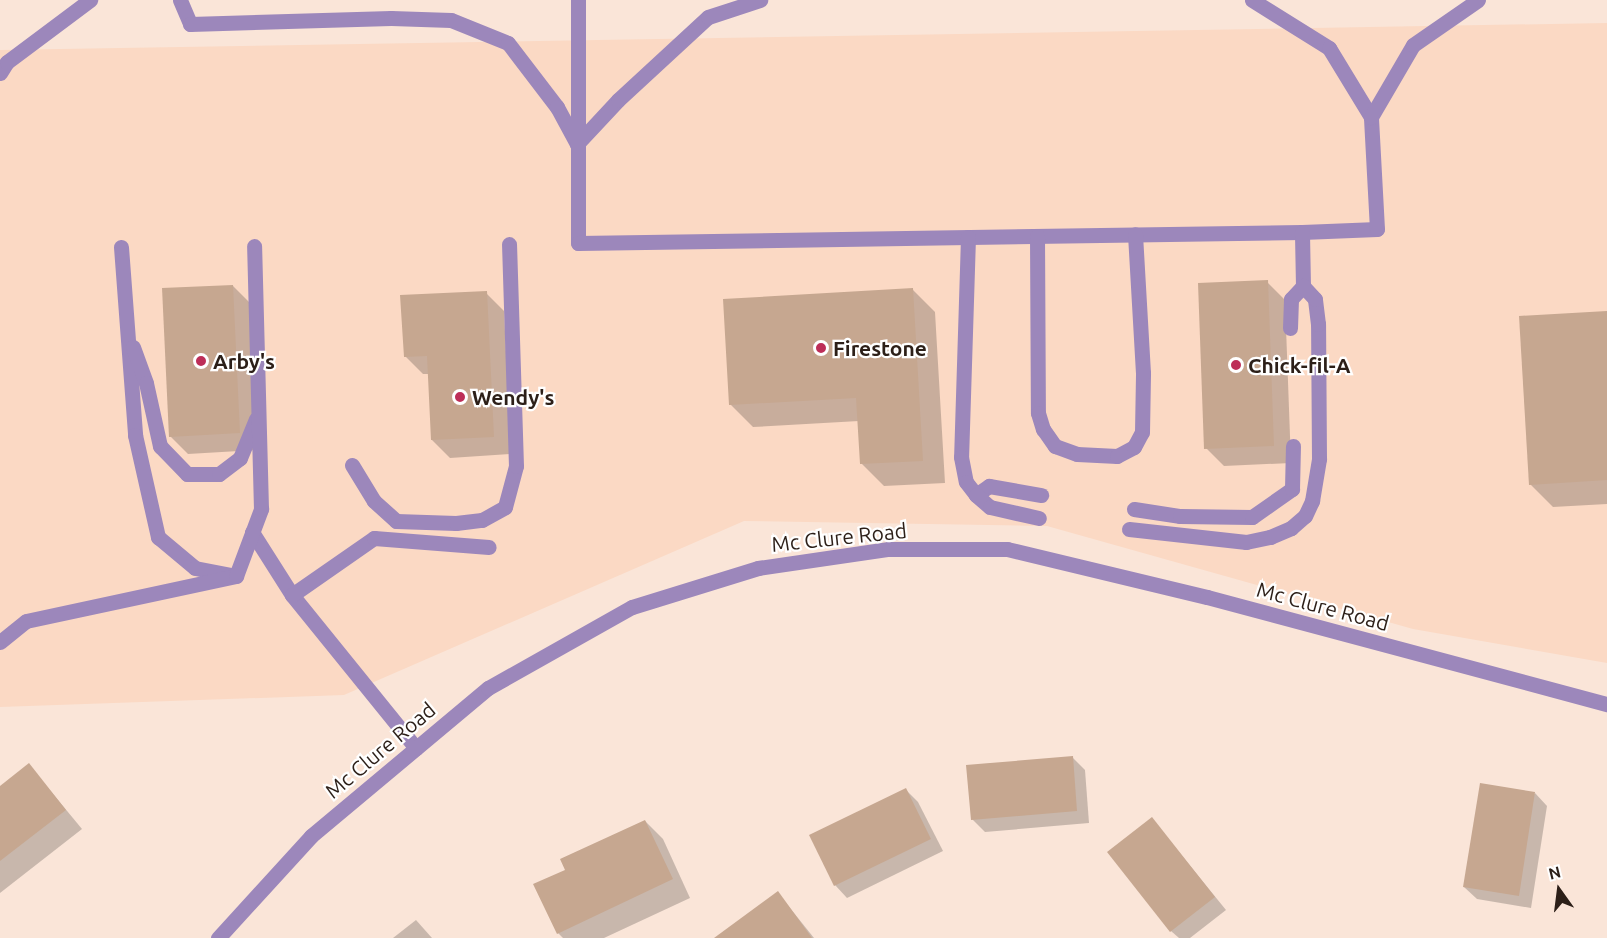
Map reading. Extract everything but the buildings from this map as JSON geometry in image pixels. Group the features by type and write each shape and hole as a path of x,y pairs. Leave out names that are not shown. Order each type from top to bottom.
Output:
{"street":[{"path":"0,74 7,62 90,0"},
{"path":"180,0 190,24 391,18 451,20 508,44 557,107 577,144"},
{"path":"578,0 578,243 1377,229 1371,117 1329,48 1252,0"},
{"path":"577,144 618,100 708,17 760,0"},
{"path":"1371,117 1413,45 1478,0"},
{"path":"1290,328 1291,299 1303,286 1302,232"},
{"path":"1037,236 1038,413 1043,429 1055,446 1077,454 1117,456 1134,447 1142,432 1143,374 1135,234"},
{"path":"968,237 961,457 966,482 990,507 1038,518"},
{"path":"352,465 374,501 396,521 456,523 482,520 505,507 516,466 508,244"},
{"path":"236,576 261,509 254,246"},
{"path":"121,248 135,435 158,537 195,568 236,576"},
{"path":"1129,529 1246,542 1270,537 1291,528 1305,516 1312,501 1319,459 1315,298 1303,286"},
{"path":"127,330 146,383 160,446 187,474 219,474 240,458 258,414"},
{"path":"1134,509 1180,516 1252,517 1292,489 1293,446"},
{"path":"976,495 989,486 1041,495"},
{"path":"252,532 292,595 416,748"},
{"path":"292,595 374,538 489,547"},
{"name":"Mc Clure Road","path":"218,938 311,836 488,688 632,607 758,568 889,549 1007,549 1207,597 1607,704"},
{"path":"0,642 26,621 236,576"}],"shaded area":[{"path":"1607,23 1607,663 1413,629 1047,526 744,521 344,695 0,707 0,50"}],"place":[{"name":"Firestone","path":"821,348"},
{"name":"Arby's","path":"201,361"},
{"name":"Chick-fil-A","path":"1236,365"},
{"name":"Wendy's","path":"460,397"}]}
